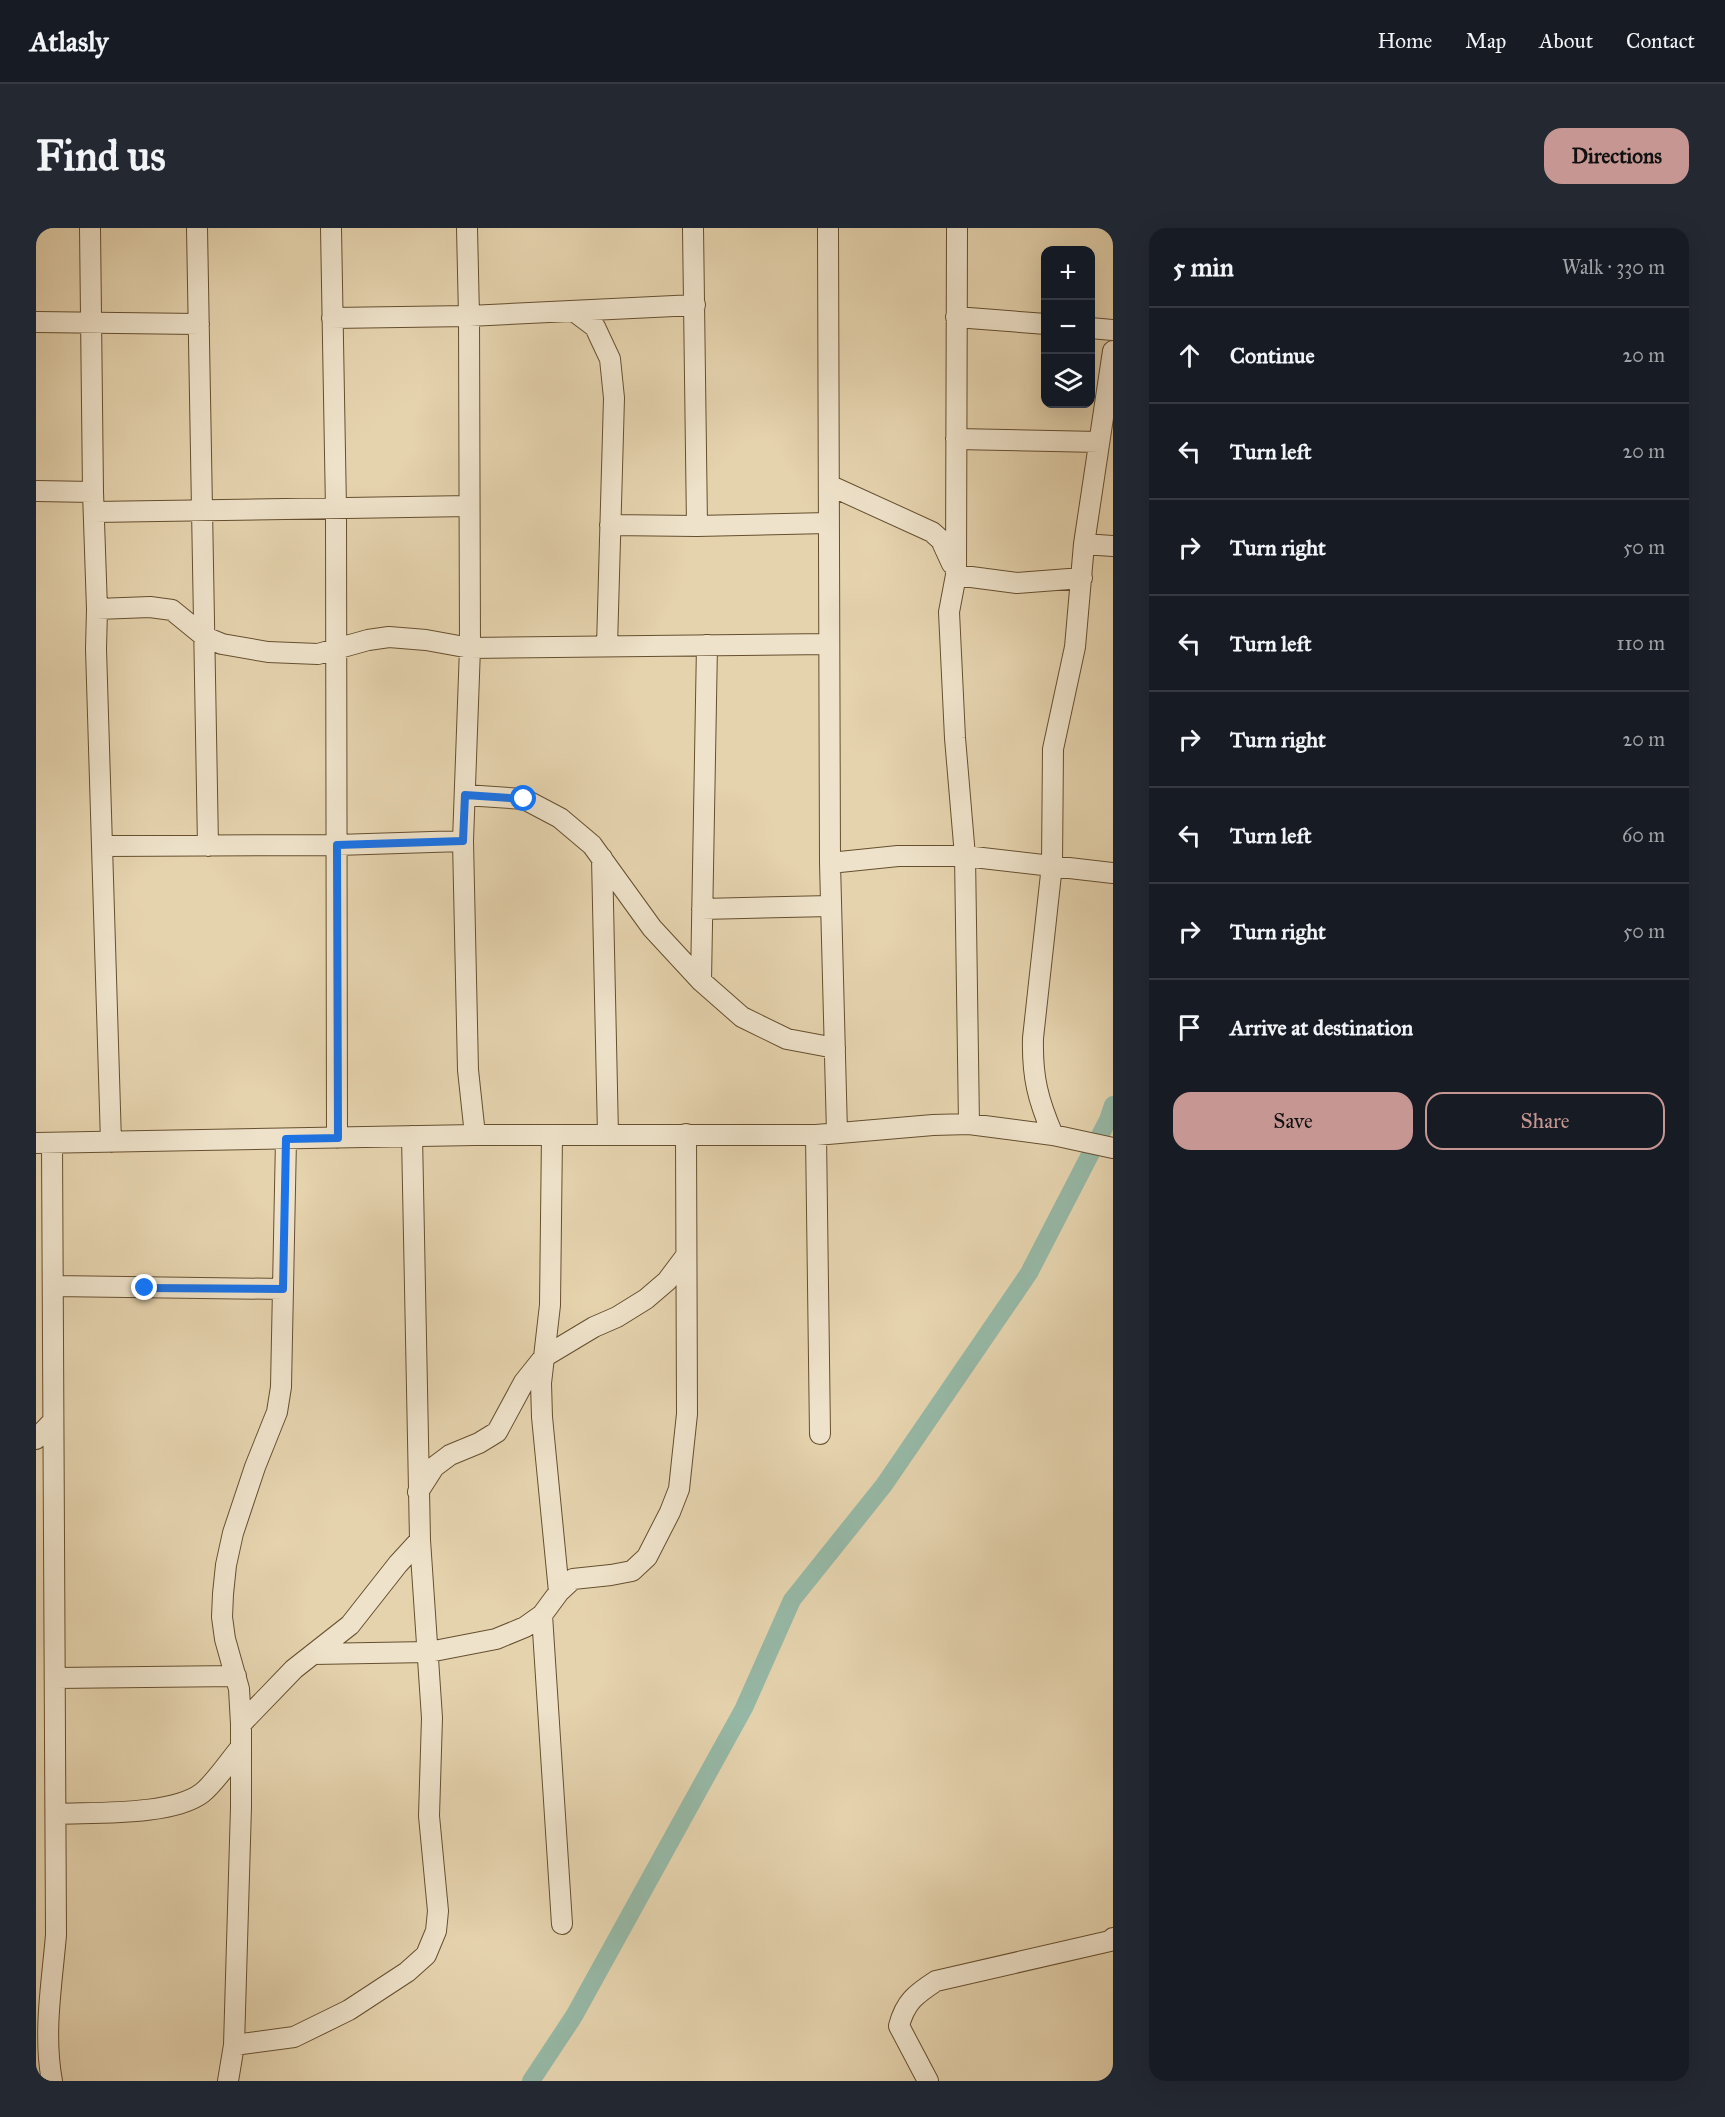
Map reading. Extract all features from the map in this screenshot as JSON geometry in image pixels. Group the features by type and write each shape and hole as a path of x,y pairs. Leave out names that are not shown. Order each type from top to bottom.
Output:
{"street":[{"path":"90,228 96,649 111,1142"},
{"path":"197,228 208,846"},
{"path":"331,228 336,509 338,1138"},
{"path":"467,228 470,648 463,841 468,1070 475,1135"},
{"path":"693,228 697,526"},
{"path":"828,228 830,863 837,1133"},
{"path":"957,228 956,575 949,612 955,738 965,856 969,1124"},
{"path":"333,318 469,316 695,305"},
{"path":"575,312 595,327 610,359 615,398 607,646"},
{"path":"956,317 1041,324"},
{"path":"36,322 199,324"},
{"path":"1095,328 1113,330"},
{"path":"1053,1135 1039,1102 1032,1064 1052,866 1053,749 1073,657 1084,544 1113,351"},
{"path":"956,439 1099,442"},
{"path":"829,485 932,532 947,550 956,575"},
{"path":"36,491 93,492"},
{"path":"94,512 469,506"},
{"path":"610,525 828,523"},
{"path":"1084,544 1113,546"},
{"path":"956,575 1017,583 1082,578"},
{"path":"97,609 150,607 172,609 205,638 222,644 268,652 318,654 389,637 426,640 470,648 829,644"},
{"path":"701,981 707,645"},
{"path":"465,795 524,799 560,818 592,845 652,928 701,981 742,1017 787,1039 835,1048"},
{"path":"102,846 337,845 463,841"},
{"path":"830,863 898,856 965,856 1113,873"},
{"path":"602,858 608,1135"},
{"path":"702,909 831,906"},
{"path":"52,2081 48,2056 48,2030 56,1935 49,1824 55,1678 53,1286 44,1143 475,1135 816,1135 969,1124 1053,1135 1113,1148"},
{"path":"313,1654 429,1653 496,1639 525,1627 542,1615 559,1592 573,1579 632,1571 647,1557 679,1489 684,1450 687,1414 686,1134"},
{"path":"552,1135 550,1305 541,1383 542,1417 559,1592"},
{"path":"816,1135 820,1434"},
{"path":"234,2045 294,2037 349,2010 407,1972 426,1955 436,1931 438,1911 429,1816 432,1719 418,1492 412,1136"},
{"path":"228,2081 234,2045 241,1807 241,1724 239,1689 225,1640 222,1617 226,1565 233,1533 255,1467 278,1412 281,1387 286,1139"},
{"path":"418,1492 434,1467 450,1455 479,1443 497,1432 524,1382 544,1357 646,1299 667,1281 685,1257"},
{"path":"53,1286 283,1289"},
{"path":"36,1439 53,1421"},
{"path":"241,1724 294,1669 350,1625 420,1540"},
{"path":"542,1615 562,1924"},
{"path":"55,1678 236,1676"},
{"path":"49,1824 166,1808 185,1802 202,1793 241,1747"},
{"path":"928,2081 899,2026 903,2011 919,1992 936,1981 1110,1941 1113,1938"}],"waterway":[{"path":"531,2081 574,2016 744,1708 792,1600 884,1485 1029,1273 1108,1120 1113,1105"}],"route":[{"path":"145,1288 283,1289 286,1139 338,1138 337,845 463,841 465,795 524,799"}]}
